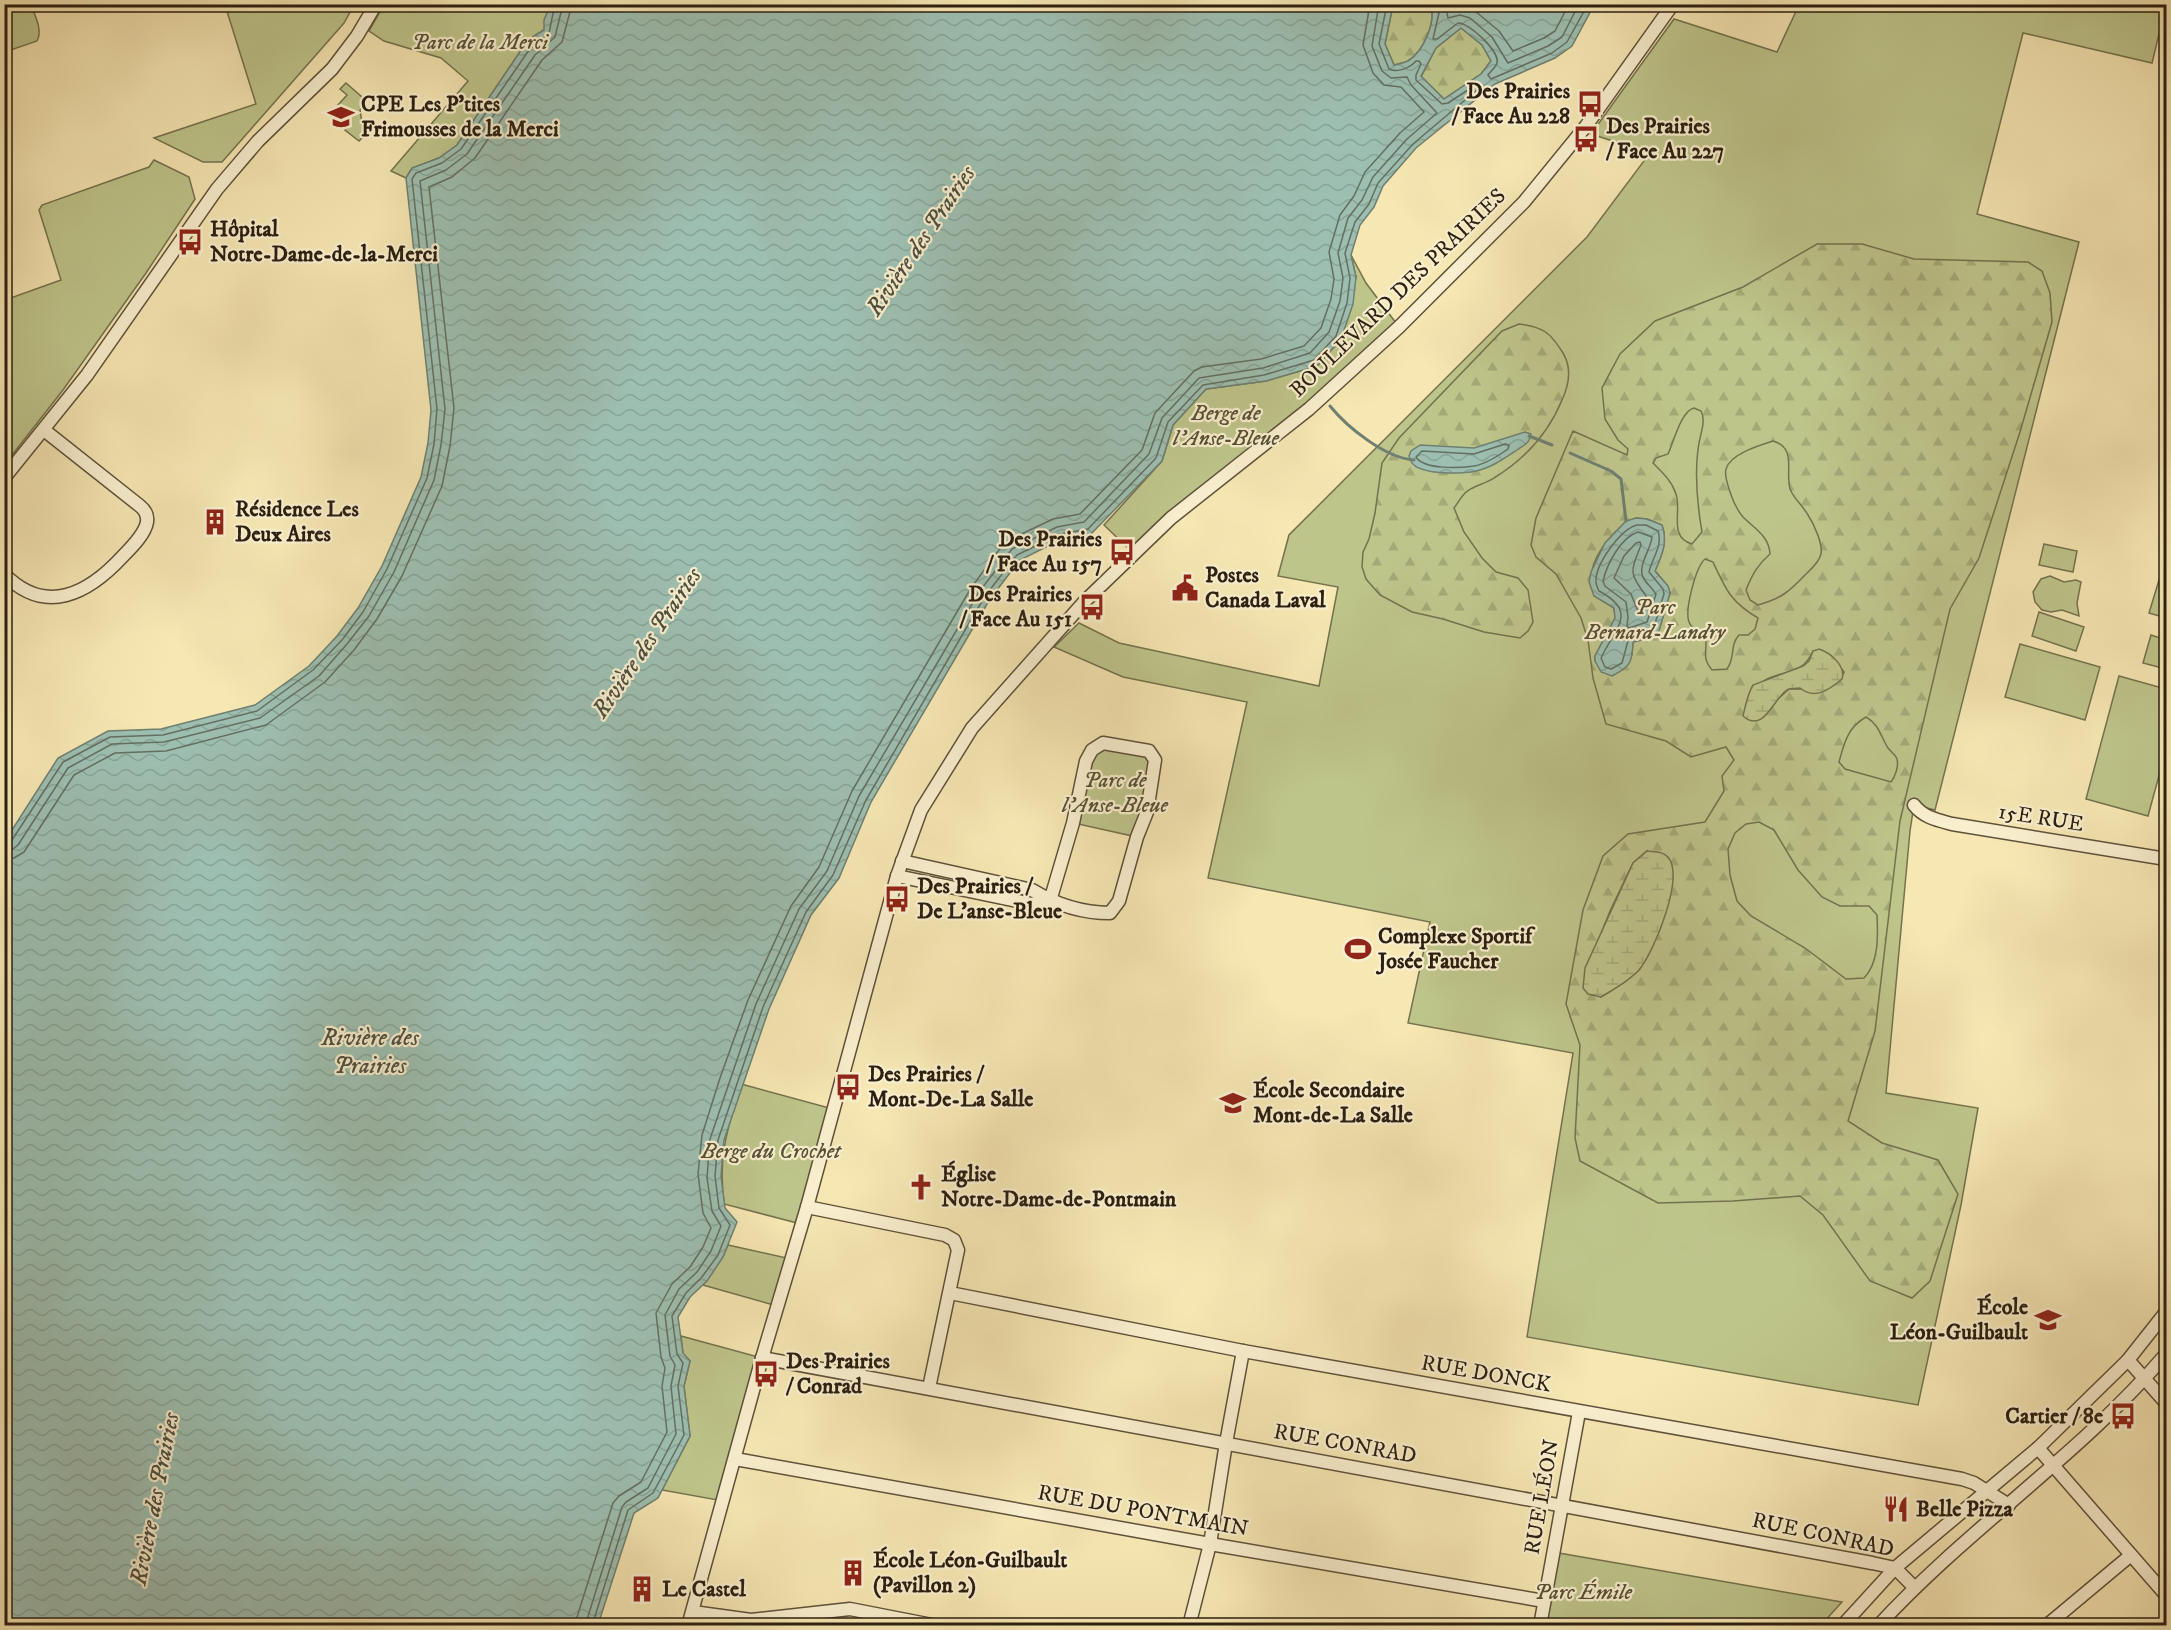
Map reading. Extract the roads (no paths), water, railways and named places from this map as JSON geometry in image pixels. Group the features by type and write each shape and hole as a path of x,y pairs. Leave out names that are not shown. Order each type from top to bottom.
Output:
{"street":[{"path":"4,478 44,430 116,334 217,189 258,141 332,69 357,36 376,4"},
{"name":"BOULEVARD DES PRAIRIES","path":"688,1626 762,1358 807,1207 897,876 921,810 972,728 1085,602 1171,518 1309,409 1383,342 1524,202 1587,126 1673,4"},
{"path":"4,574 20,589 40,596 64,596 78,592 113,567 128,552 146,526 146,513 140,506 44,430"},
{"path":"902,861 1032,890 1050,901 1098,913 1110,913 1119,901 1137,837 1147,812 1155,760 1149,751 1103,743 1092,750 1086,761 1073,823 1050,901"},
{"name":"15E RUE","path":"1914,805 1919,812 1952,824 2166,859"},
{"path":"897,876 1032,904 1050,901"},
{"path":"807,1207 945,1235 954,1240 958,1250 929,1388"},
{"name":"RUE DONCK","path":"950,1293 1243,1351 1962,1479 1988,1491 2009,1505"},
{"path":"1842,1626 1895,1568 2038,1448 2128,1360 2166,1312"},
{"path":"1190,1626 1210,1544 1243,1351"},
{"path":"1878,1626 1914,1587 2054,1466 2145,1379 2166,1354"},
{"name":"RUE CONRAD","path":"762,1358 1895,1568 1914,1587"},
{"path":"2128,1360 2166,1403"},
{"name":"RUE LÉON","path":"1540,1626 1579,1412"},
{"path":"2038,1448 2166,1595"},
{"name":"RUE DU PONTMAIN","path":"735,1459 1544,1601"},
{"path":"2046,1626 2131,1555"},
{"path":"693,1612 751,1620 850,1609 937,1626"}],"water":[{"name":"Rivière des Prairies","path":"551,4 1393,5 1385,44 1394,65 1408,61 1424,43 1432,20 1431,5 1594,5 1572,46 1555,58 1495,84 1416,148 1383,186 1374,207 1360,225 1351,255 1356,277 1353,304 1341,339 1317,366 1266,381 1206,389 1173,425 1162,461 1090,535 1062,539 1020,560 990,599 871,802 839,878 811,915 769,1009 724,1140 721,1176 725,1208 737,1222 723,1257 707,1281 690,1297 678,1317 683,1353 690,1361 684,1386 690,1436 658,1498 634,1513 598,1625 5,1625 5,841 58,758 108,731 161,729 255,705 309,666 337,636 358,608 382,566 421,477 428,443 431,410 406,178 412,168 439,158 457,145 524,46 544,30 544,20","holes":["1461,28 1482,45 1491,61 1481,74 1444,99 1421,76 1436,48"]},
{"path":"1525,432 1531,434 1524,445 1487,468 1476,471 1453,473 1425,470 1413,464 1409,456 1411,451 1420,445 1474,448"},
{"path":"1636,518 1647,519 1662,525 1664,543 1655,571 1668,586 1670,593 1659,631 1649,638 1633,642 1629,663 1612,676 1601,672 1595,656 1615,618 1614,608 1594,596 1589,582 1591,572 1605,543 1626,521"}],"waterway":[{"path":"1330,406 1356,432 1379,448 1414,460"},
{"path":"1529,436 1552,445"},
{"path":"1570,453 1611,471 1621,479 1626,521"}],"place":[{"name":"Des Prairies / Face Au 228","path":"1590,104"},
{"name":"CPE Les P'tites Frimousses de la Merci","path":"341,117"},
{"name":"Des Prairies / Face Au 227","path":"1586,139"},
{"name":"Hôpital Notre-Dame-de-la-Merci","path":"190,242"},
{"name":"Résidence Les Deux Aires","path":"215,522"},
{"name":"Des Prairies / Face Au 157","path":"1122,552"},
{"name":"Postes Canada Laval","path":"1185,588"},
{"name":"Des Prairies / Face Au 151","path":"1092,607"},
{"name":"Des Prairies / De L'anse-Bleue","path":"897,899"},
{"name":"Complexe Sportif Josée Faucher","path":"1358,949"},
{"name":"Des Prairies / Mont-De-La Salle","path":"848,1087"},
{"name":"École Secondaire Mont-de-La Salle","path":"1233,1103"},
{"name":"Église Notre-Dame-de-Pontmain","path":"921,1187"},
{"name":"École Léon-Guilbault","path":"2048,1320"},
{"name":"Des Prairies / Conrad","path":"766,1374"},
{"name":"Cartier / 8e","path":"2123,1416"},
{"name":"Belle Pizza","path":"1896,1509"},
{"name":"École Léon-Guilbault (Pavillon 2)","path":"853,1573"},
{"name":"Le Castel","path":"642,1589"}],"park label":[{"name":"Parc de la Merci","path":"480,42"},
{"name":"Berge de l'Anse-Bleue","path":"1226,426"},
{"name":"Parc Bernard-Landry","path":"1655,620"},
{"name":"Parc de l'Anse-Bleue","path":"1115,792"},
{"name":"Berge du Crochet","path":"771,1151"},
{"name":"Parc Émile","path":"1583,1592"}]}
